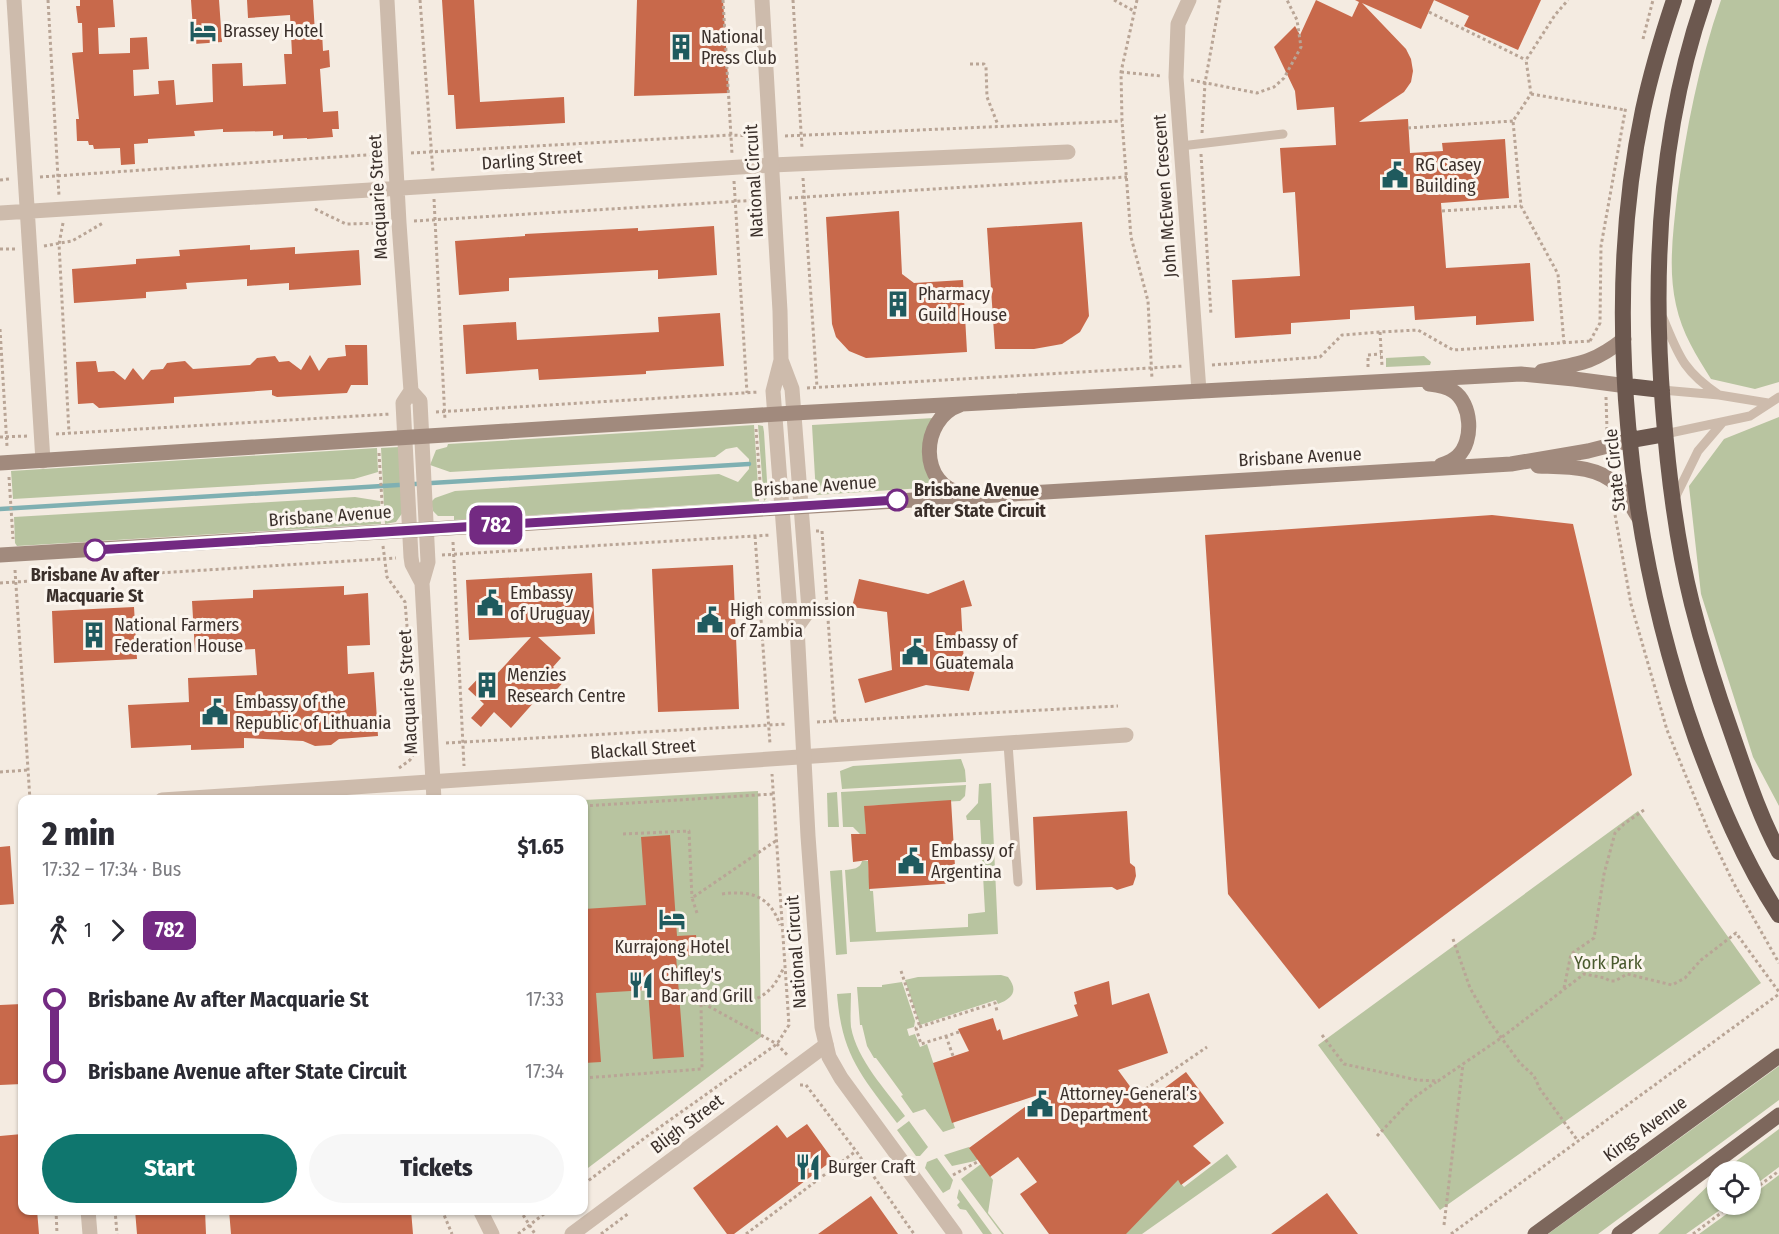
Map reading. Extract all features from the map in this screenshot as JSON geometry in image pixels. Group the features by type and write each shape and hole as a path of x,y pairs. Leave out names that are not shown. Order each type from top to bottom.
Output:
{"highway":[{"name":"State Circle","path":"1674,0 1643,110 1635,156 1626,250 1624,339 1631,440 1640,520 1660,619 1687,712 1726,812 1775,909"},
{"path":"1704,0 1679,93 1668,147 1663,188 1659,308 1665,434 1673,502 1688,584 1702,642 1756,803 1779,852"},
{"path":"1627,386 1662,390"},
{"name":"Brisbane Avenue","path":"1631,440 1665,434"}],"main road":[{"path":"4,463 775,414 1521,374 1589,361 1624,339"},
{"path":"1521,374 1627,386"},
{"path":"1415,380 1452,390 1461,400 1467,414 1467,437 1462,452 1450,462 1431,469"},
{"path":"963,404 948,411 937,422 929,444 930,460 936,475 946,486 960,494 976,495"},
{"name":"Brisbane Avenue","path":"0,555 1511,464 1631,440"},
{"path":"1511,464 1576,468 1599,472 1618,486 1640,520"},
{"path":"1775,909 1779,921"},
{"path":"1753,1073 1779,1050"},
{"name":"Kings Avenue","path":"1535,1234 1779,1056"},
{"path":"1624,1232 1776,1119"}],"street":[{"path":"14,0 43,461"},
{"name":"Macquarie Street","path":"387,0 411,391 403,403 408,501 412,564 422,583"},
{"name":"National Circuit","path":"762,0 781,360 773,391 790,612 797,627 820,1014 826,1045 841,1078 955,1234"},
{"name":"John McEwen Crescent","path":"1189,0 1178,24 1176,77 1199,392"},
{"name":"Darling Street","path":"0,213 772,165 1068,152"},
{"name":"National Circuit","path":"781,360 792,389 809,610 797,627"},
{"name":"Macquarie Street","path":"411,391 420,401 428,562 422,583 434,795"},
{"name":"Blackall Street","path":"237,795 1126,735"},
{"name":"Bligh Street","path":"572,1234 826,1045"},
{"path":"88,1215 90,1234"},
{"path":"482,1215 492,1234"}],"lane":[{"path":"1181,146 1283,134"},
{"path":"1659,308 1682,362 1696,378 1719,395"},
{"path":"1662,390 1719,395 1768,403"},
{"path":"1665,434 1750,416 1779,397"},
{"path":"1673,502 1698,451 1722,423"},
{"path":"1008,744 1018,882"}],"path":[{"path":"420,0 433,186 445,420"},
{"path":"723,0 732,155"},
{"path":"793,0 802,154"},
{"path":"1114,0 1134,11"},
{"path":"1137,0 1121,72 1122,121 1131,237 1148,301 1152,381"},
{"path":"1203,128 1205,83 1220,0"},
{"path":"1121,72 1176,77 1257,93 1274,87 1284,78 1301,47 1297,20 1287,0"},
{"path":"1564,343 1558,274 1521,206 1512,121 1531,94 1526,60 1555,15 1568,0"},
{"path":"1429,12 1526,60"},
{"path":"970,64 984,64 986,67 987,97 998,125"},
{"path":"1531,94 1625,110"},
{"path":"1408,128 1512,121"},
{"path":"0,180 363,154"},
{"path":"1201,162 1211,317"},
{"path":"774,199 1127,177"},
{"path":"803,182 817,387"},
{"path":"734,184 747,393"},
{"path":"1442,211 1521,206"},
{"path":"0,328 6,437 4,463 12,517"},
{"path":"1206,365 1320,357 1342,335 1380,332 1418,330 1453,350 1590,341"},
{"path":"1380,332 1382,368"},
{"path":"1368,369 1368,355 1381,354"},
{"path":"806,388 1183,366"},
{"path":"1606,384 1608,446"},
{"path":"431,412 752,393"},
{"path":"0,437 393,414"},
{"path":"377,415 377,425"},
{"path":"756,425 761,501"},
{"path":"379,448 383,524"},
{"path":"822,531 835,721"},
{"path":"441,555 767,535"},
{"path":"755,536 770,746"},
{"path":"383,546 387,577 405,602 408,650"},
{"path":"454,554 465,780"},
{"path":"0,583 400,558"},
{"path":"15,582 30,795"},
{"path":"396,770 410,760 416,745 1118,706"},
{"path":"0,772 28,770"},
{"path":"588,1181 777,1044 789,1025 772,776"},
{"path":"588,806 773,794"},
{"path":"1564,990 1571,954 1594,938 1604,874 1615,833 1644,810"},
{"path":"623,834 689,831 692,898 697,913"},
{"path":"692,898 777,840"},
{"path":"722,894 739,892 756,896 773,910 781,929"},
{"path":"1377,1136 1413,1099 1501,1038 1584,974 1615,981 1627,974 1671,985 1685,978 1701,960 1736,933 1779,993 1451,1234"},
{"path":"1453,939 1470,988 1501,1038 1520,1063 1534,1076 1540,1089 1578,1141"},
{"path":"728,1003 742,1003 767,993 777,982 784,967"},
{"path":"901,972 920,1027"},
{"path":"588,1078 702,1069 701,1002 704,993"},
{"path":"701,1002 777,1044 786,1053"},
{"path":"959,1032 921,1044 916,1028 995,1003 997,1011"},
{"path":"1322,1035 1344,1064 1417,1080 1438,1081"},
{"path":"946,1036 953,1056"},
{"path":"1131,1099 1207,1047"},
{"path":"1444,1225 1462,1064"},
{"path":"804,1079 806,1085 914,1234"},
{"path":"799,1085 806,1085"},
{"path":"746,1234 856,1151"},
{"path":"953,1175 979,1161"},
{"path":"1761,1184 1779,1171"},
{"path":"601,1234 630,1213"},
{"path":"56,1215 57,1234"},
{"path":"115,1215 117,1234"},
{"path":"444,1215 452,1234"},
{"path":"523,1215 535,1234"},
{"path":"518,1234 543,1215"},
{"path":"1693,1234 1718,1215"}],"green space":[{"path":"1721,0 1779,0 1779,382 1755,389 1711,379 1682,325 1672,278 1674,224 1685,146 1700,72"},
{"path":"1424,356 1431,362 1430,365 1386,367 1386,358"},
{"path":"1779,417 1779,806 1753,757 1701,594 1689,486 1724,439"},
{"path":"934,418 938,487 816,495 812,425"},
{"path":"754,425 759,501 454,520 454,516 438,516 433,511 431,502 435,498 455,491 719,474 738,482 749,469 749,459 737,447 726,449 715,457 450,472 430,465 436,450 447,447 448,444"},
{"path":"758,425 763,426 764,432 768,497 764,501"},
{"path":"399,447 403,512 396,522 385,524 381,448"},
{"path":"377,448 378,472 354,479 13,499 11,471"},
{"path":"355,497 380,501 381,524 17,546 15,543 14,517"},
{"path":"961,759 966,782 842,789 840,771 853,766"},
{"path":"991,783 998,934 850,942 845,870 858,867 862,861 868,861 876,932 968,927 968,914 985,912 980,820 967,820 966,816 978,803 979,784"},
{"path":"966,785 965,796 960,801 865,806 866,834 860,834 853,827 843,827 841,792"},
{"name":"Kurrajong Hotel","path":"758,791 761,1037 588,1168 588,800"},
{"path":"837,792 839,827 828,827 827,793"},
{"name":"York Park","path":"1638,811 1761,983 1440,1210 1318,1045"},
{"path":"842,870 847,954 836,955 830,871"},
{"path":"1001,975 1008,977 1013,986 1012,994 1007,1000 998,1004 996,1000 920,1025 905,980 918,977"},
{"path":"902,982 915,1021 914,1027 907,1029 909,1036 915,1034 920,1047 927,1044 955,1128 943,1132 925,1109 913,1113 901,1096 903,1095 874,1058 867,1046 862,1025 860,1025 857,987 882,987 882,985"},
{"path":"851,993 851,1027 854,1039 873,1074 905,1116 897,1123 855,1064 843,1034 837,994"},
{"path":"1779,1066 1779,1100 1598,1234 1548,1234"},
{"path":"909,1121 928,1147 920,1156 916,1156 897,1130"},
{"path":"1779,1129 1779,1167 1761,1180 1761,1161 1736,1161"},
{"path":"969,1147 978,1159 975,1161 952,1166 944,1155"},
{"path":"1227,1154 1237,1167 1142,1234 1112,1234 1173,1174 1184,1187"},
{"path":"937,1158 953,1180 950,1189 943,1193 925,1168 927,1162"},
{"path":"981,1164 993,1180 988,1213 1004,1234 961,1179"},
{"path":"1779,1175 1779,1234 1699,1234 1725,1215 1761,1215 1761,1188"},
{"path":"1707,1187 1707,1215 1713,1215 1686,1234 1658,1234"},
{"path":"959,1189 992,1234 983,1234 966,1210 960,1209 957,1205 960,1202 957,1198"}],"building":[{"path":"80,0 113,0 115,27 98,28 99,54 130,53 130,38 147,37 149,69 133,70 134,96 159,94 158,81 174,80 176,105 213,102 212,64 242,63 243,86 286,84 284,54 292,54 290,15 248,18 247,0 313,0 315,33 322,32 323,51 329,50 330,67 320,69 323,112 338,111 339,129 332,129 333,137 307,139 283,139 283,135 273,136 273,131 223,132 223,129 194,131 195,136 148,139 148,143 134,144 135,164 121,165 120,148 94,149 88,141 77,141 76,119 79,119 72,53 83,52 82,23 78,23 76,6 80,6"},
{"path":"191,0 219,0 222,42 194,44"},
{"path":"442,0 474,0 480,102 564,97 565,123 456,129 454,95 448,95"},
{"name":"National Press Club","path":"637,0 723,0 729,93 634,96"},
{"name":"RG Casey Building","path":"1316,0 1352,17 1359,2 1355,0 1434,0 1421,29 1362,3 1406,49 1413,71 1411,82 1404,92 1359,122 1408,119 1410,153 1443,151 1442,143 1505,139 1509,198 1441,203 1446,268 1530,263 1534,321 1476,325 1476,316 1415,320 1414,306 1350,310 1350,319 1291,323 1291,334 1235,338 1232,280 1300,276 1295,192 1283,193 1280,148 1336,145 1334,107 1297,110 1295,91 1274,47 1295,26 1300,35"},
{"path":"1434,0 1541,0 1518,50 1464,26 1469,16"},
{"name":"Pharmacy Guild House","path":"899,211 902,274 914,283 963,280 967,352 866,358 849,351 836,337 832,324 826,217"},
{"path":"1082,222 1089,316 1080,332 1062,344 1034,349 995,349 987,228"},
{"path":"714,226 717,275 658,279 658,270 509,278 509,291 459,295 455,241 525,236 525,234"},
{"path":"250,245 250,250 295,247 295,254 359,250 361,285 289,290 289,283 247,286 247,279 186,283 187,289 146,292 146,298 74,303 72,269 136,264 136,259 180,256 179,250"},
{"path":"720,313 724,366 646,371 646,374 539,380 538,369 466,374 463,325 516,322 517,340 659,332 658,317"},
{"path":"345,345 367,345 368,385 351,385 347,393 277,397 272,395 272,390 174,397 174,403 99,408 93,403 78,404 76,362 96,361 98,372 114,371 125,380 133,368 143,380 151,370 163,369 167,363 185,361 193,369 250,365 257,358 275,356 279,362 289,361 301,370 310,355 319,371 328,358 346,356"},
{"path":"1492,515 1573,524 1632,775 1319,1009 1228,894 1205,535"},
{"path":"733,565 739,709 658,712 652,569"},
{"path":"592,573 595,634 538,637 561,658 553,667 566,679 550,697 543,692 511,728 494,712 481,727 471,718 484,704 468,689 486,670 494,677 531,637 469,640 466,580"},
{"path":"859,579 928,594 964,580 972,606 961,608 964,665 975,670 969,691 926,685 865,703 858,679 892,670 887,612 852,607"},
{"path":"344,586 344,595 368,593 370,645 347,646 348,674 374,672 378,736 339,739 331,745 315,746 303,741 244,738 244,748 191,750 191,745 131,748 128,705 189,702 188,678 257,675 255,649 195,652 192,601 253,598 253,590"},
{"name":"National Farmers Federation House","path":"134,607 137,659 54,663 52,611"},
{"path":"951,800 956,883 869,889 868,860 853,862 851,834 866,834 864,806"},
{"path":"1127,811 1130,863 1135,867 1136,876 1133,885 1117,890 1112,887 1036,890 1033,817"},
{"path":"670,835 677,936 696,935 698,955 676,956 684,1057 653,1059 648,990 596,993 601,1062 588,1063 588,909 646,905 641,837"},
{"path":"10,846 14,904 0,905 0,847"},
{"name":"Attorney-General’s Department","path":"1109,981 1112,1005 1149,993 1168,1053 1118,1070 1143,1104 1186,1072 1224,1123 1193,1146 1211,1163 1181,1185 1178,1180 1126,1234 1049,1234 1020,1194 1037,1182 1018,1157 990,1177 969,1148 1044,1093 952,1123 933,1063 969,1051 958,1029 993,1018 997,1031 1000,1029 1003,1040 1078,1016 1074,1005 1077,1004 1074,992"},
{"path":"18,1004 18,1084 0,1085 0,1005"},
{"path":"807,1124 833,1160 734,1234 727,1234 693,1188 777,1125 787,1138"},
{"path":"18,1134 18,1215 37,1215 39,1234 0,1234 0,1136"},
{"path":"1327,1193 1358,1234 1271,1234"},
{"path":"871,1196 898,1234 818,1234"},
{"path":"135,1215 205,1215 206,1234 137,1234"},
{"path":"229,1215 411,1215 413,1234 231,1234"}],"waterway":[{"path":"0,509 749,464"}],"bus line":[{"name":"782","path":"95,550 897,500"}],"place":[{"name":"Brassey Hotel","path":"203,31"},
{"name":"National Press Club","path":"681,47"},
{"name":"RG Casey Building","path":"1395,175"},
{"name":"Pharmacy Guild House","path":"898,304"},
{"name":"Brisbane Avenue after State Circuit","path":"897,500"},
{"name":"Brisbane Av after Macquarie St","path":"95,550"},
{"name":"Embassy of Uruguay","path":"490,603"},
{"name":"High commission of Zambia","path":"710,620"},
{"name":"National Farmers Federation House","path":"94,635"},
{"name":"Embassy of Guatemala","path":"915,652"},
{"name":"Menzies Research Centre","path":"487,685"},
{"name":"Embassy of the Republic of Lithuania","path":"215,712"},
{"name":"Embassy of Argentina","path":"911,861"},
{"name":"Kurrajong Hotel","path":"672,919"},
{"name":"Chifley's Bar and Grill","path":"641,985"},
{"name":"Attorney-General’s Department","path":"1040,1104"},
{"name":"Burger Craft","path":"808,1167"}]}
